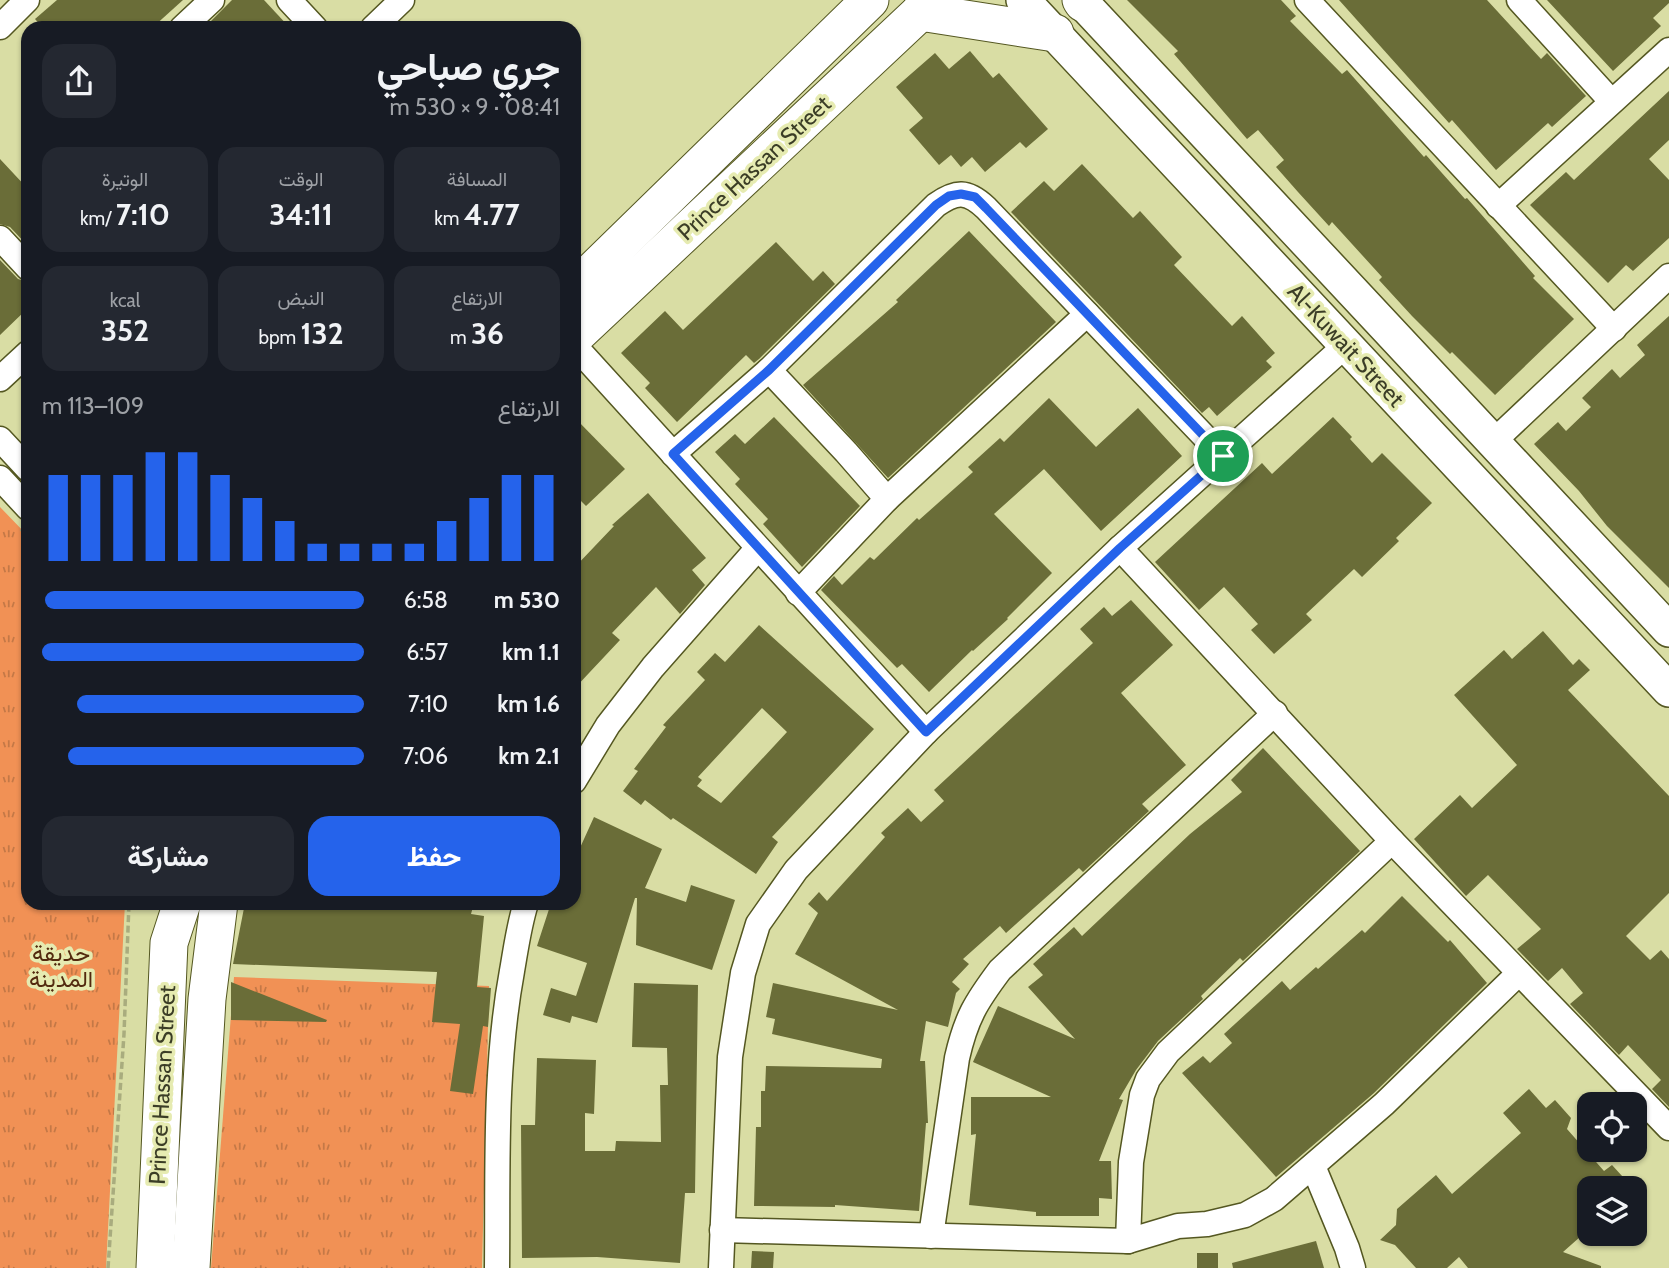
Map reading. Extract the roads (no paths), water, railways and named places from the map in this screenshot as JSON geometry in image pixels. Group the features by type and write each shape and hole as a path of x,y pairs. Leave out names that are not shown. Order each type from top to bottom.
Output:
{"main road":[{"name":"Prince Hassan Street","path":"581,282 870,0"},
{"name":"Al-Kuwait Street","path":"1023,0 1669,690"},
{"name":"Al-Kuwait Street","path":"1081,1 1669,630"},
{"name":"Prince Hassan Street","path":"581,330 927,6"},
{"path":"927,6 1055,33"},
{"path":"169,943 170,910"},
{"name":"Prince Hassan Street","path":"155,1268 169,943 180,910"},
{"name":"Prince Hassan Street","path":"191,1268 207,999 218,910"}],"street":[{"path":"0,27 27,0"},
{"path":"190,21 212,0"},
{"path":"289,0 308,21"},
{"path":"380,21 402,0"},
{"path":"1307,0 1614,329"},
{"path":"1519,0 1611,101"},
{"path":"1498,206 1669,50"},
{"path":"673,454 769,370 936,205 949,196 961,194 975,197 1223,456"},
{"path":"0,238 21,260"},
{"path":"1493,442 1669,276"},
{"path":"798,593 887,499 1087,314"},
{"path":"721,1268 730,1057 743,973 758,924 796,870 926,732 1120,548 1346,345"},
{"path":"581,353 926,732"},
{"path":"0,379 21,360"},
{"path":"769,370 887,499"},
{"path":"0,439 21,462"},
{"path":"0,478 21,500"},
{"path":"1120,548 1392,841 1669,1128"},
{"path":"581,769 608,725 653,667 757,549"},
{"path":"931,1236 957,1058 963,1030 974,1006 1000,970 1275,713"},
{"path":"1128,1241 1131,1162 1147,1079 1168,1052 1392,841"},
{"path":"497,1268 499,1058 524,910"},
{"path":"722,1230 1128,1241 1178,1226 1207,1224 1245,1215 1274,1199 1384,1104 1519,973"},
{"path":"1312,1166 1348,1248 1353,1268"}],"park label":[{"name":"حديقة المدينة","path":"61,966"}]}
